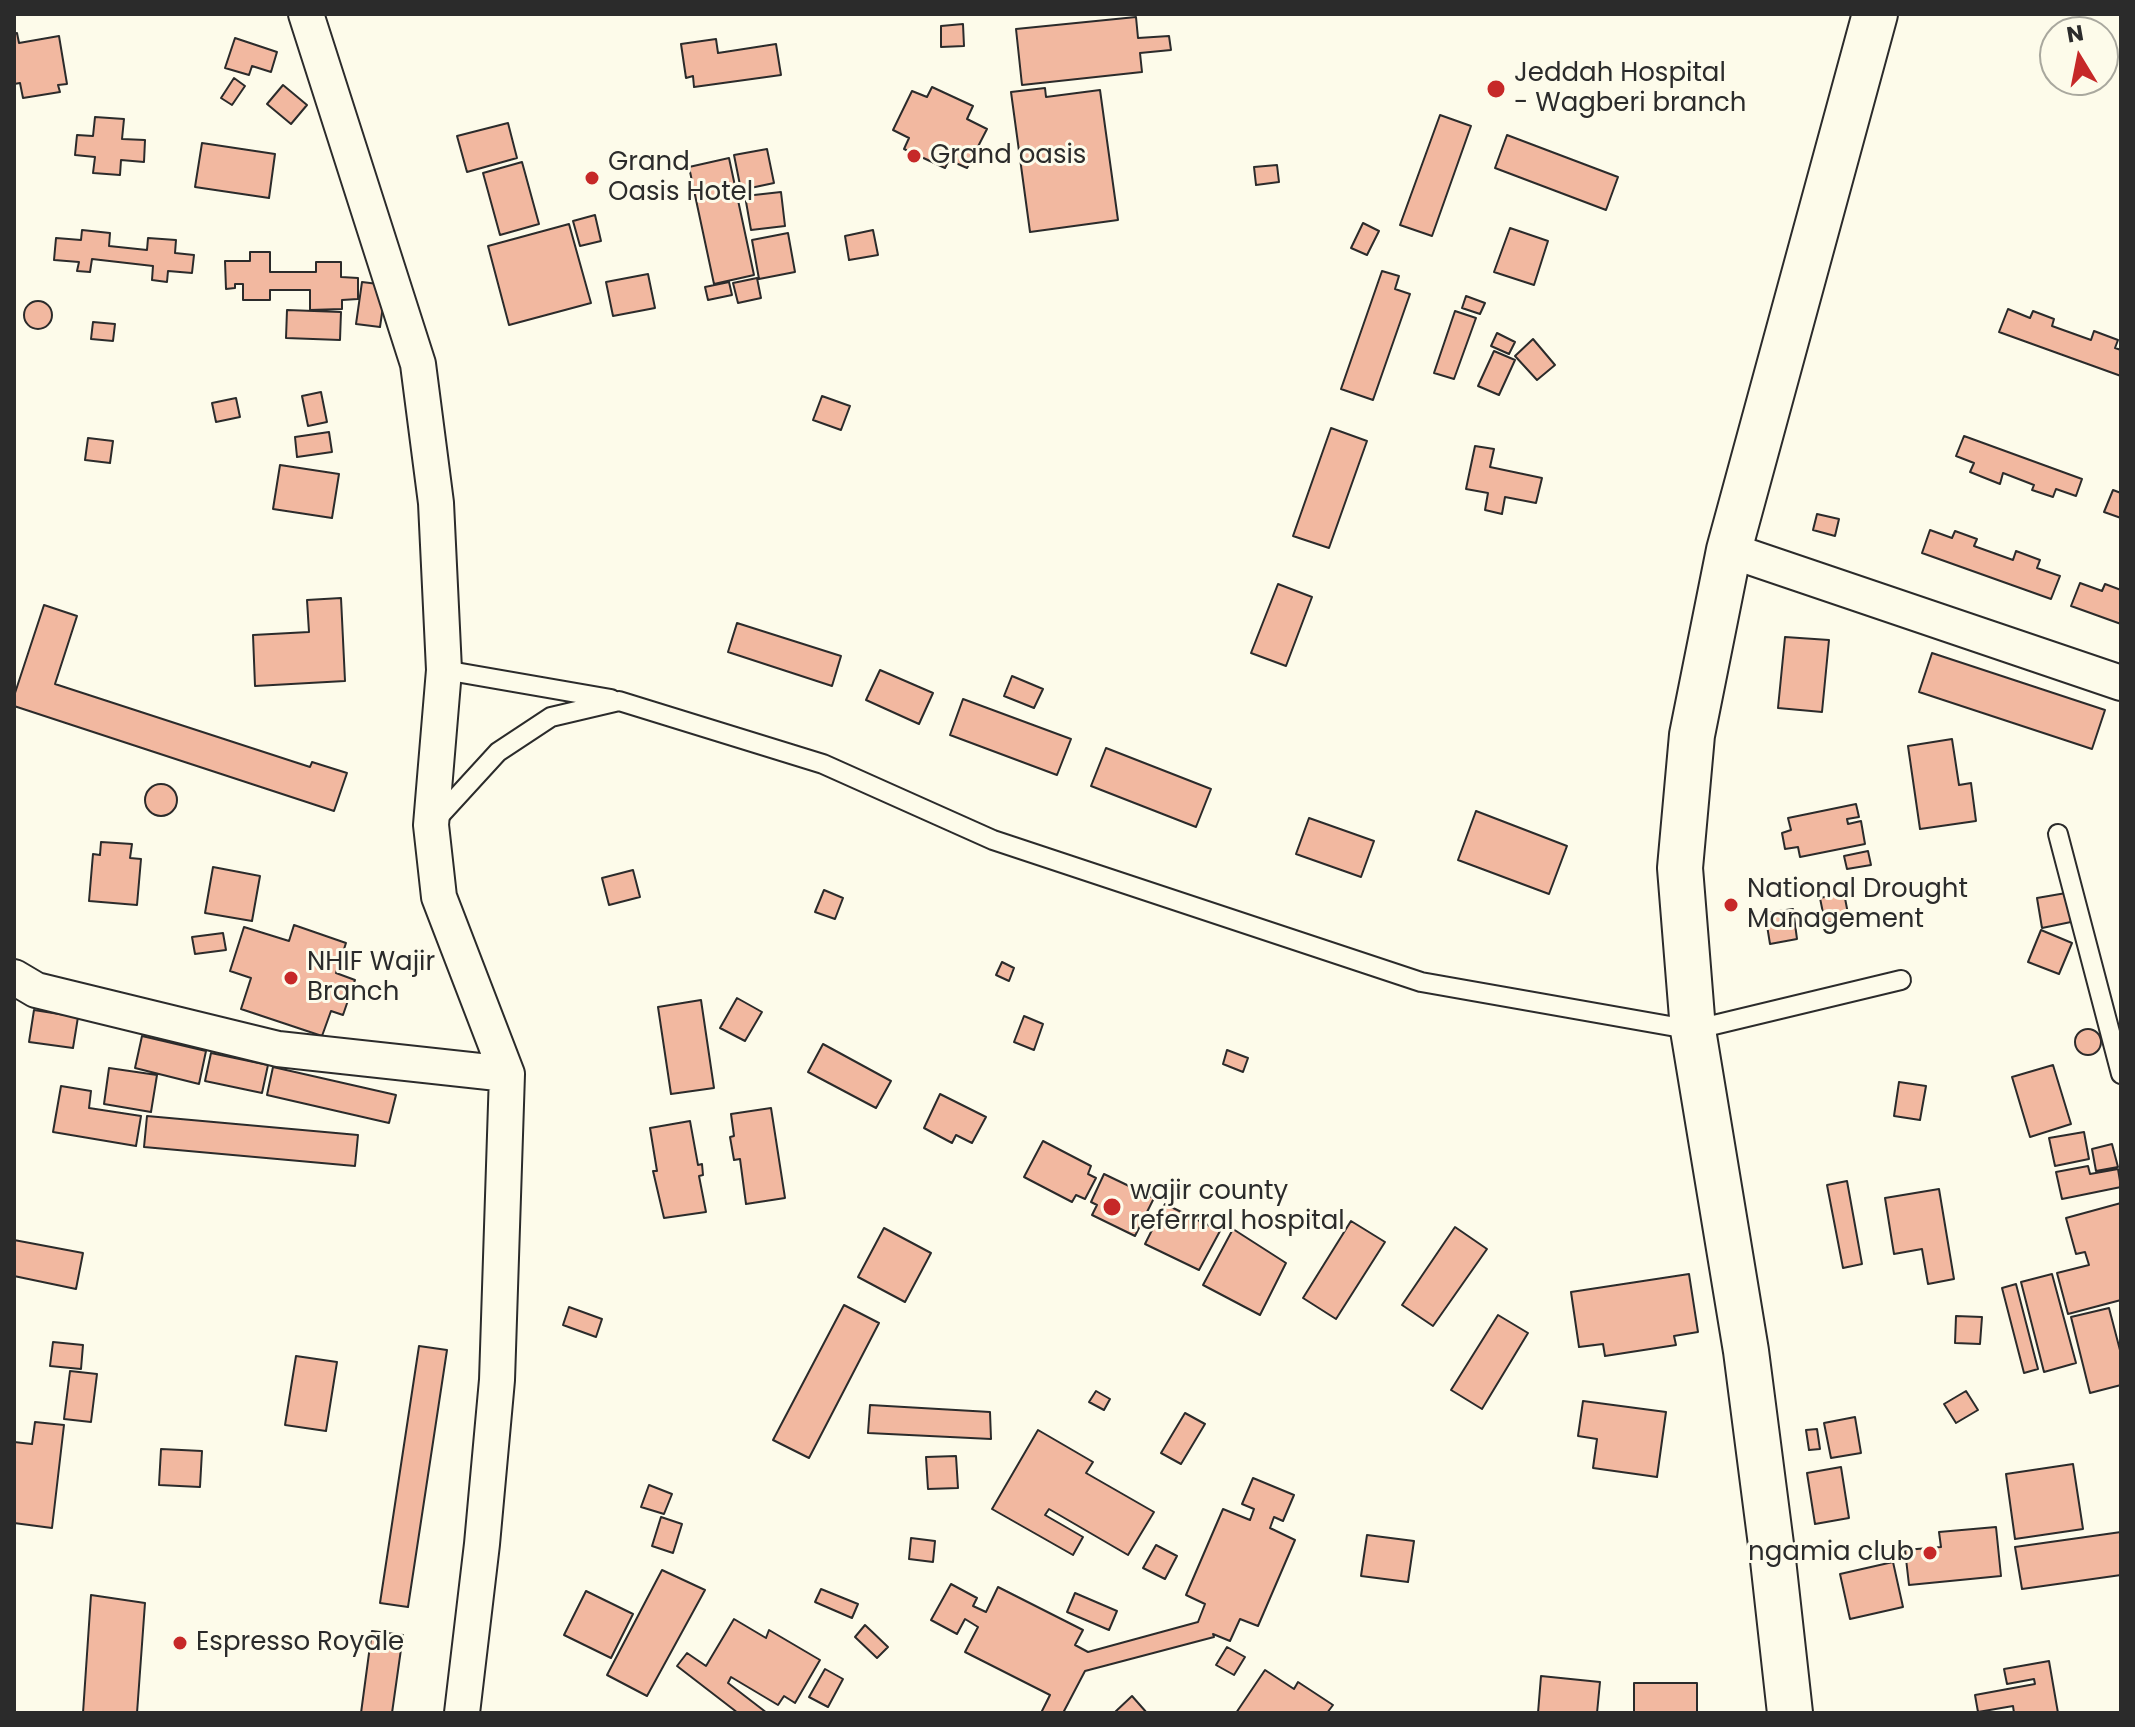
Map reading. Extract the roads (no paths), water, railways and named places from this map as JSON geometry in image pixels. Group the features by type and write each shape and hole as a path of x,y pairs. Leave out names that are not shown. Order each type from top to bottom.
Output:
{"street":[{"path":"306,14 418,364 436,503 444,670 431,825 439,897 507,1074 497,1380 462,1713"},
{"path":"1790,1713 1746,1351 1693,1030 1680,868 1692,735 1729,550 1875,14"},
{"path":"1729,550 2121,683"},
{"path":"14,977 36,990 278,1049 507,1074"}],"lane":[{"path":"444,670 619,701 823,764 993,840 1421,982 1693,1030 1901,980"},
{"path":"431,825 498,752 551,717 619,701"},
{"path":"2058,834 2121,1074"}],"place":[{"name":"Jeddah Hospital - Wagberi branch","path":"1496,89"},
{"name":"Grand oasis","path":"914,156"},
{"name":"Grand Oasis Hotel","path":"592,178"},
{"name":"National Drought Management","path":"1731,905"},
{"name":"NHIF Wajir Branch","path":"291,978"},
{"name":"wajir county referrral hospital","path":"1112,1207"},
{"name":"ngamia club","path":"1930,1553"},
{"name":"Espresso Royale","path":"180,1643"}]}
